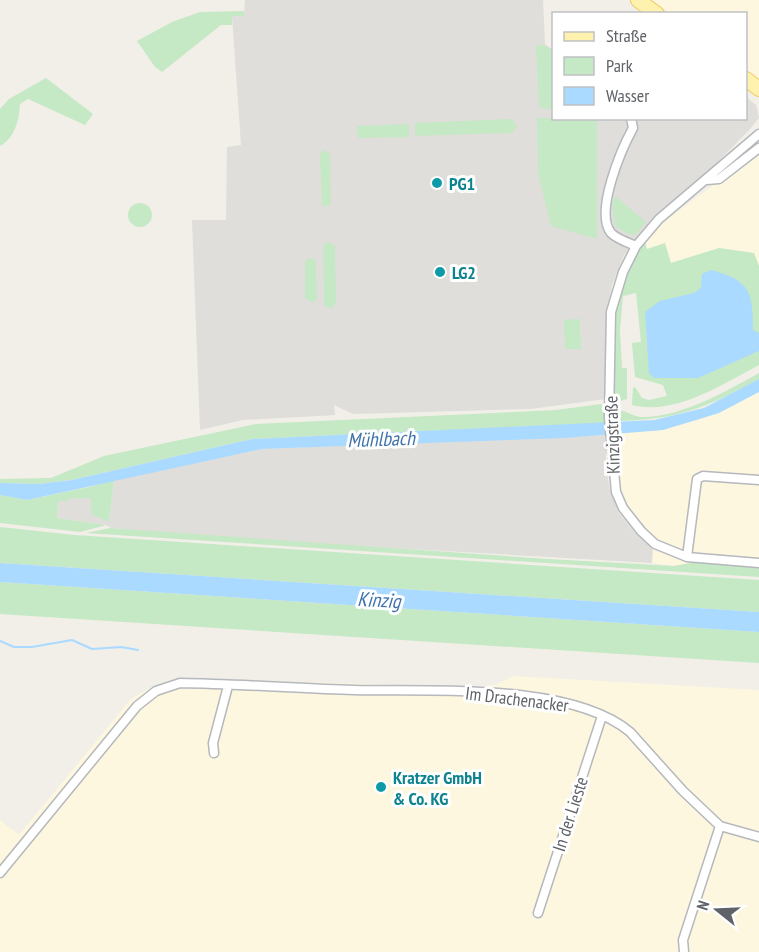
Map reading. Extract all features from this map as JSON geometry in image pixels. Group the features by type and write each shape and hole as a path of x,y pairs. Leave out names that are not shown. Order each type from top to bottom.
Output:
{"main road":[{"path":"638,0 654,12"},
{"path":"747,80 759,90"}],"street":[{"path":"631,120 633,129 622,147 610,186 608,224 614,235 636,246"},
{"name":"Kinzigstraße","path":"759,134 659,219 636,246 623,272 611,312 609,418 612,477 623,508 655,544 687,557 759,563"},
{"path":"706,180 719,179 759,148"},
{"path":"687,557 697,479 703,476 759,480"},
{"name":"Im Drachenacker","path":"0,873 147,697 180,683 496,692 581,707 620,724 630,732 683,791 720,826 759,837"},
{"path":"214,753 213,743 228,686"},
{"name":"In der Lieste","path":"538,913 602,716"},
{"path":"684,952 682,940 720,826"}],"shaded area":[{"path":"245,0 543,0 545,44 552,49 552,120 747,120 747,98 756,105 759,118 749,130 704,176 651,220 624,255 612,285 606,318 606,399 530,409 353,414 334,405 335,415 243,420 200,430 192,220 226,220 227,147 241,145 232,16 244,16"},
{"path":"651,0 759,0 759,80 747,69 747,12 669,12"},
{"path":"759,152 759,266 754,253 719,248 670,263 647,249 645,242 663,222"},
{"path":"759,392 759,567 696,562 674,566 652,563 654,537 624,501 617,488 616,433 663,430 705,418"},
{"path":"606,435 606,467 610,491 619,513 634,532 653,547 652,563 269,541 111,528 106,525 57,518 58,501 69,498 91,498 109,522 114,480 262,449"},
{"path":"513,676 759,690 759,952 0,952 0,820 19,835 131,699 150,688 168,681 189,679 475,687 495,685"}],"green space":[{"path":"244,11 244,16 232,16 232,25 221,25 162,72 155,67 137,41 172,22 200,12"},
{"path":"536,45 544,45 552,50 552,110 539,107"},
{"path":"46,78 93,114 85,125 28,99 20,104 13,133 0,146 0,109 9,99"},
{"path":"537,118 597,120 597,239 551,226 538,174"},
{"path":"512,119 517,126 512,133 415,136 415,123"},
{"path":"409,124 409,137 358,138 357,126"},
{"path":"323,150 330,154 331,205 322,206 320,154"},
{"path":"615,196 646,222 635,235 628,234 615,226 612,204"},
{"path":"140,203 149,206 152,215 149,224 140,227 131,224 128,215 131,206"},
{"path":"330,242 335,246 336,303 331,309 324,305 323,249 324,244"},
{"path":"645,242 647,249 665,243 671,263 719,248 754,253 759,266 759,365 714,389 682,402 665,406 632,405 633,388 635,387 642,398 649,400 667,396 663,385 635,377 632,343 641,342 636,293 623,296 620,331 622,368 627,368 627,399 613,403 617,305 628,270"},
{"path":"308,258 314,259 316,263 317,299 313,303 305,298 305,262"},
{"path":"580,319 581,349 565,349 564,320"},
{"path":"759,373 759,379 706,405 674,415 615,421 615,411 641,417 656,416 687,408 718,395"},
{"path":"601,404 604,407 604,423 252,439 72,480 38,484 0,483 0,479 51,478 104,456 256,424 556,410"},
{"path":"114,480 109,522 91,514 91,498 69,498 68,501 58,501 57,518 106,525 80,532 0,523 0,495 27,500"},
{"path":"0,527 75,535 759,580 759,612 0,563"},
{"path":"110,528 548,559 674,566 696,562 759,567 759,577 86,533"},
{"path":"0,582 759,632 759,663 0,614"}],"water":[{"path":"711,270 734,278 747,290 752,306 753,330 759,333 759,351 698,378 654,378 649,373 645,312 660,301 694,293 701,288 702,274"},
{"name":"Mühlbach","path":"759,379 759,392 719,413 663,430 565,438 262,449 27,500 0,495 0,483 38,484 72,480 252,439 654,420 704,408"},
{"name":"Kinzig","path":"0,563 759,612 759,632 0,582"}],"waterway":[{"path":"0,641 14,647 32,647 72,640 92,649 121,647 138,650"}],"place":[{"name":"PG1","path":"437,183"},
{"name":"LG2","path":"440,272"},
{"name":"Kratzer GmbH & Co. KG","path":"381,787"}]}
